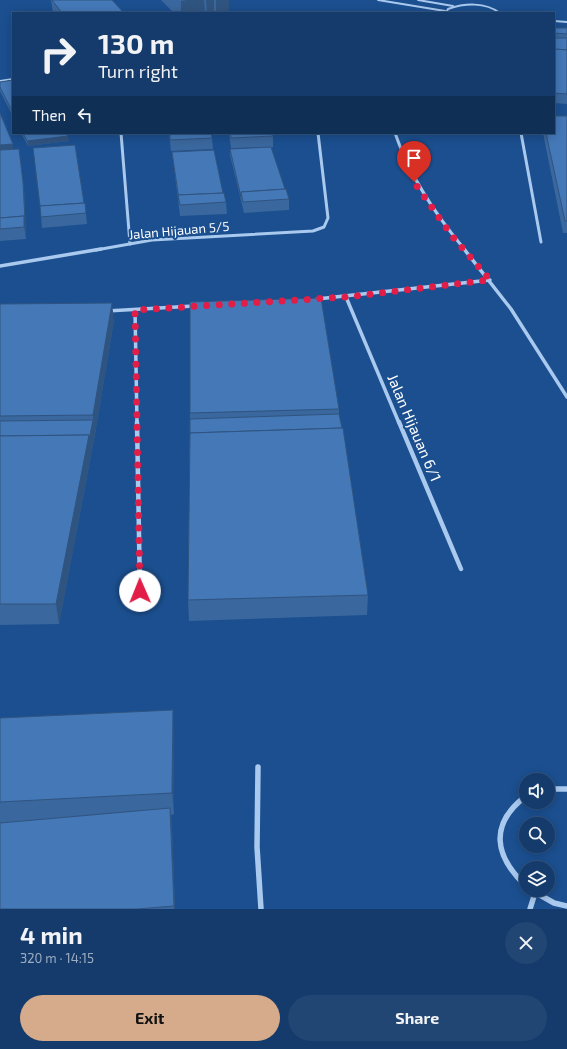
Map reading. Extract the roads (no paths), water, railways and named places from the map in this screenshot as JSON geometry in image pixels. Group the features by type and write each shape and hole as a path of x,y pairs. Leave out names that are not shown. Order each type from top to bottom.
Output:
{"street":[{"path":"378,0 446,12 454,7"},
{"path":"418,0 454,7 481,6 499,12"},
{"path":"555,21 567,22"},
{"path":"0,81 12,79"},
{"path":"121,134 130,244"},
{"name":"Jalan Hijauan 5/5","path":"0,266 152,240 313,231 324,227 328,218 318,134"},
{"path":"395,134 414,182 452,236 490,280 530,334 567,397"},
{"path":"521,134 541,242"},
{"path":"315,299 346,297 490,280"},
{"name":"Jalan Hijauan 6/1","path":"346,297 461,569"},
{"path":"103,311 198,306"},
{"path":"135,310 140,591"},
{"path":"258,767 257,847 261,909"},
{"path":"555,789 567,789"},
{"path":"519,800 505,815 500,830 500,847 506,864 519,881"},
{"path":"530,909 532,897"},
{"path":"543,897 554,903 567,906"}]}
